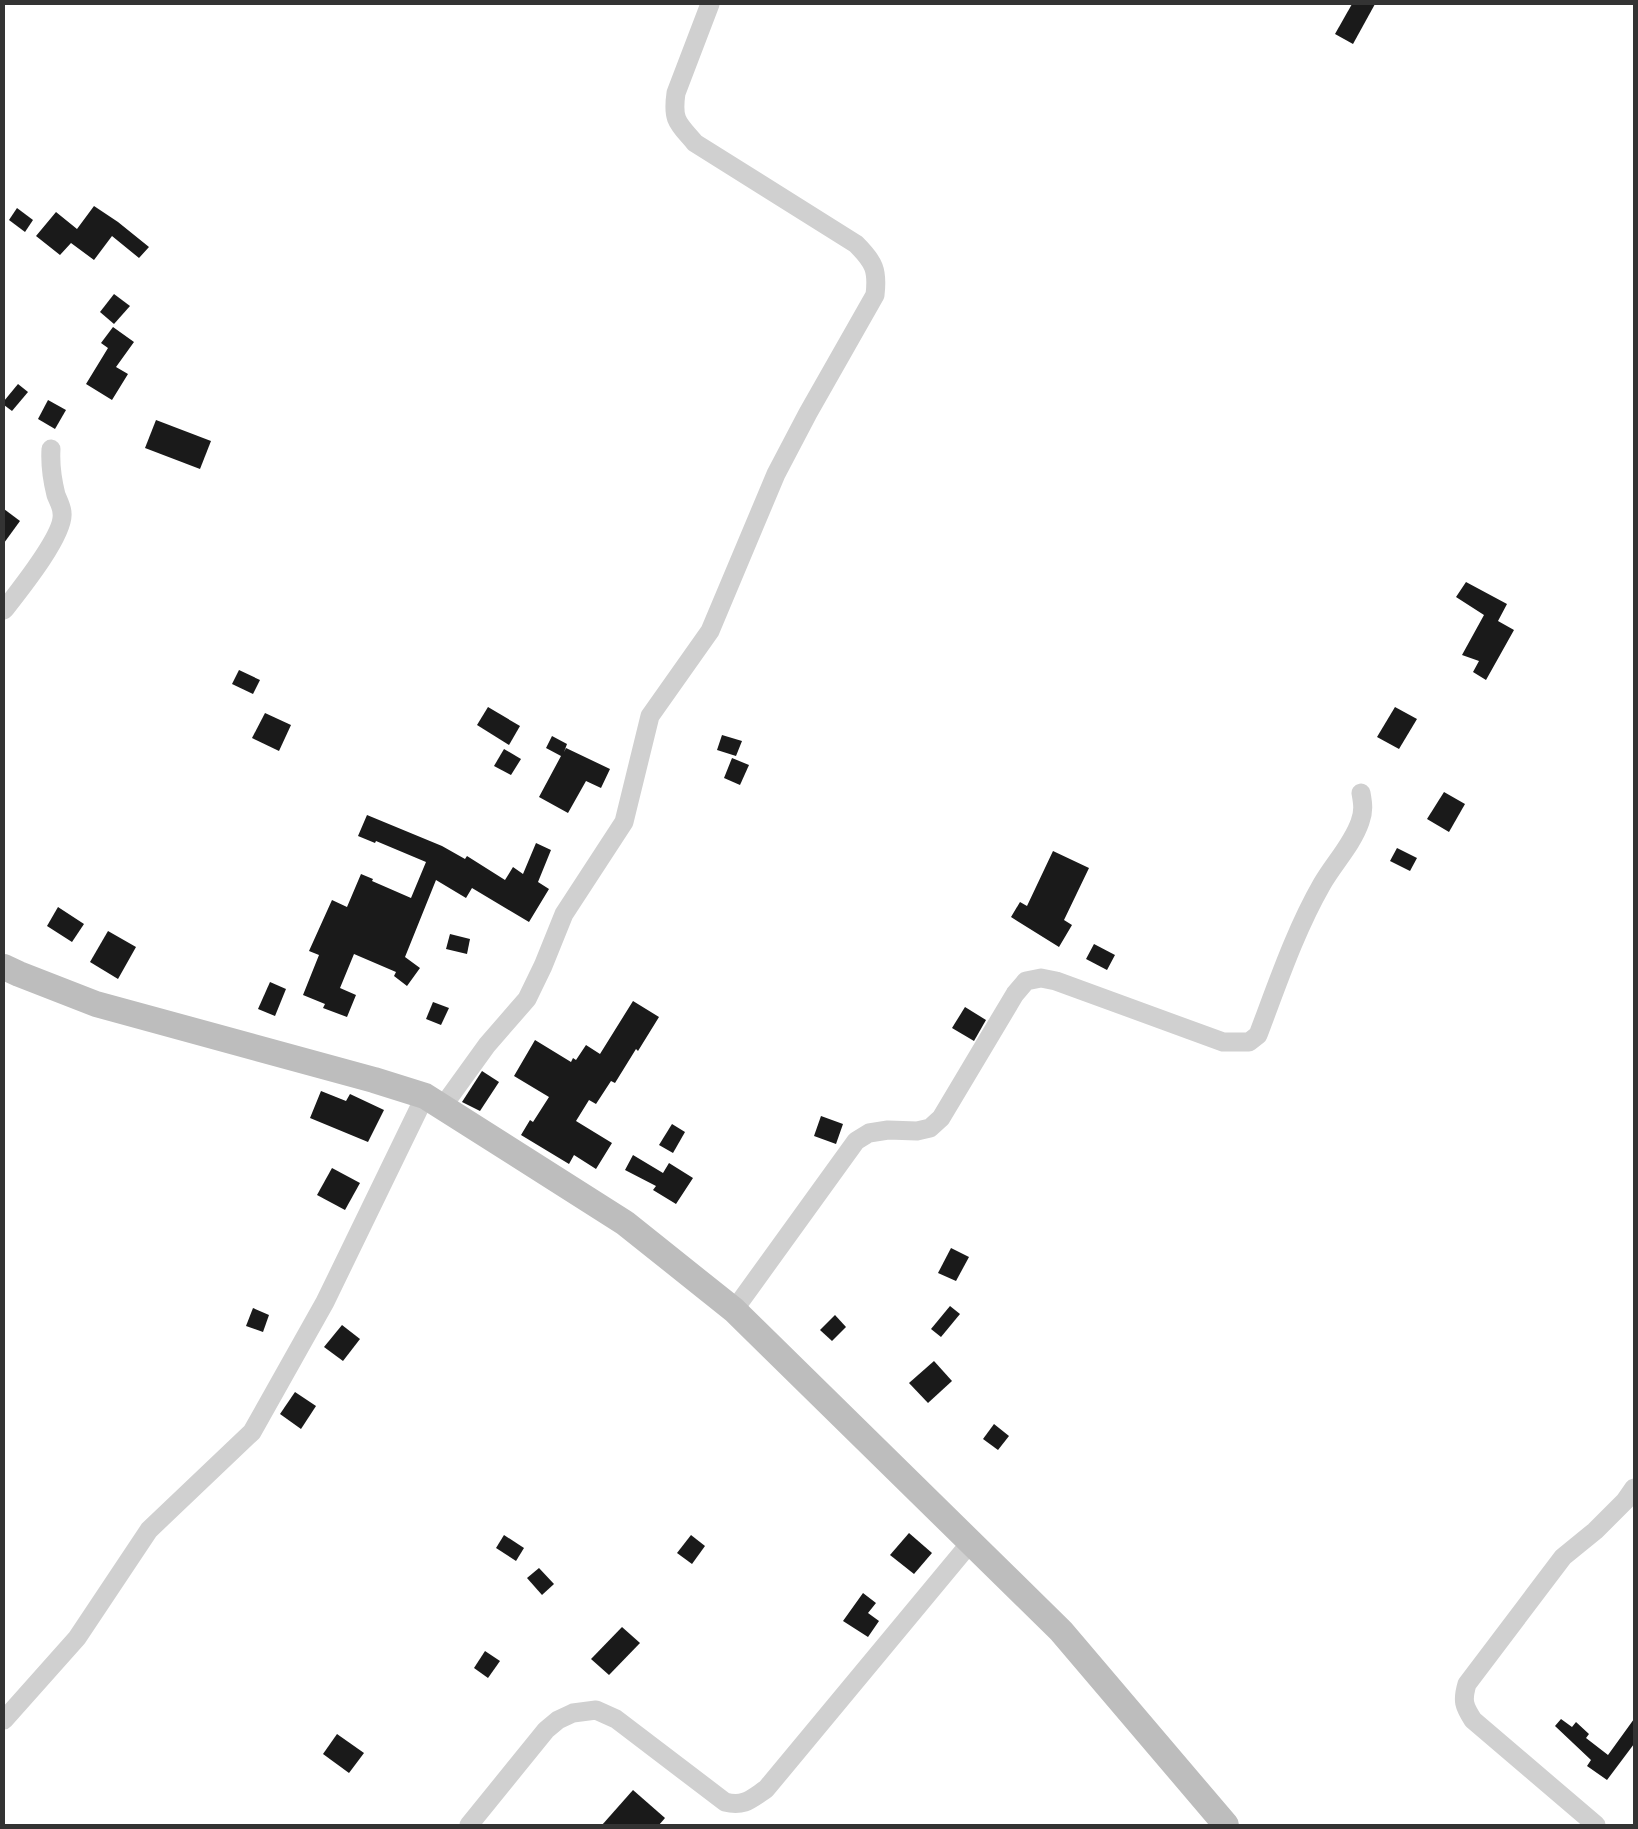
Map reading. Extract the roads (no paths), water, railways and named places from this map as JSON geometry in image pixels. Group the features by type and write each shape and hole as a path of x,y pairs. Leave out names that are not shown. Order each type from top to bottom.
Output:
{"street":[{"path":"4,1720 77,1638 149,1530 252,1432 434,1101 488,1045 526,999 543,966 564,914 624,822 650,716 710,631 776,474 808,413 875,295 877,278 874,266 856,244 695,143 676,121 674,109 676,93 710,4"},
{"path":"4,610 57,535 61,523 62,513 50,467 51,449"},
{"path":"734,1310 856,1140 869,1133 888,1130 917,1131 930,1128 941,1118 1015,994 1026,980 1041,978 1056,980 1223,1042 1249,1042 1258,1035 1286,960 1318,892 1360,824 1364,808 1361,792"},
{"path":"4,967 96,1004 374,1080 434,1101 625,1223 734,1310 1061,1631 1226,1825"},
{"path":"1596,1825 1474,1720 1466,1709 1463,1698 1467,1684 1562,1557 1595,1531 1625,1501 1634,1488"},
{"path":"469,1825 546,1730 558,1720 573,1713 596,1710 616,1719 725,1802 736,1805 746,1802 766,1788 971,1542"}]}
